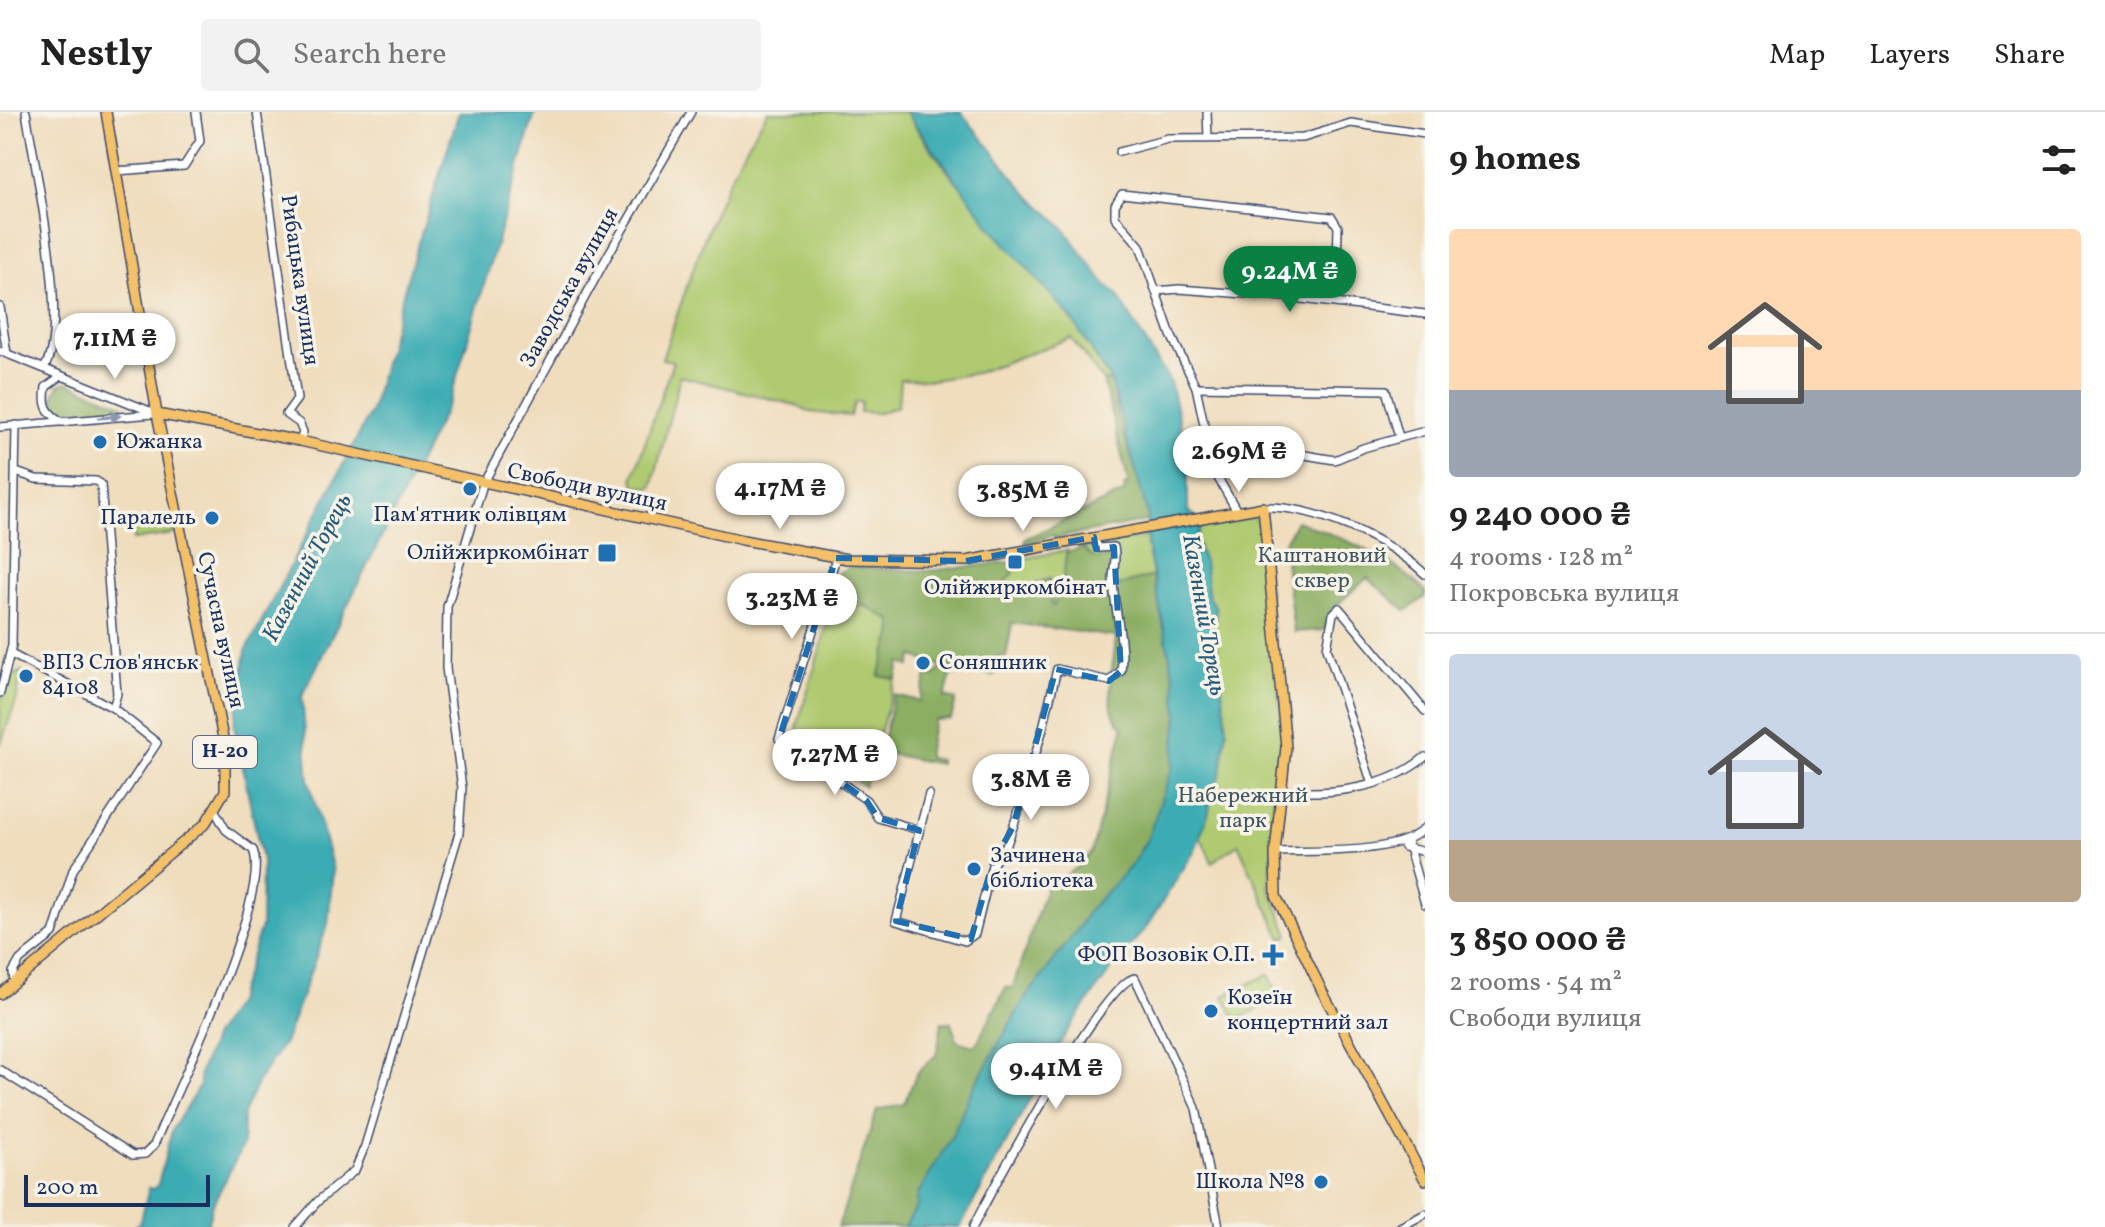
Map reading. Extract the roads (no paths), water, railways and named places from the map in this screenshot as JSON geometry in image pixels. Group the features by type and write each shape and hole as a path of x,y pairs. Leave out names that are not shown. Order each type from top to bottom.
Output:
{"main road":[{"name":"Н-20","path":"106,112 157,414"},
{"name":"Свободи вулиця","path":"157,414 300,441 423,471 836,558 966,561 1263,507"},
{"name":"Сучасна вулиця","path":"0,994 205,824 215,811 227,782 219,709 157,414"},
{"path":"1263,507 1286,747 1284,791 1275,852 1276,896 1322,991 1425,1180"}],"street":[{"path":"26,112 54,303 53,340 44,368"},
{"path":"116,171 184,166 200,141 196,112"},
{"name":"Рибацька вулиця","path":"257,112 297,399 286,414 299,423 303,432 300,441"},
{"name":"Заводська вулиця","path":"295,1227 318,1201 355,1170 365,1146 459,833 462,788 446,668 447,607 483,484 608,255 691,112"},
{"path":"1207,112 1208,138"},
{"path":"1350,112 1351,123"},
{"path":"1119,152 1148,142 1208,138 1303,138 1351,123 1425,134"},
{"path":"1237,511 1214,471 1196,387 1171,335 1140,246 1115,217 1115,205 1122,194 1332,217 1338,227 1336,302"},
{"path":"1156,291 1179,289 1336,302 1425,314"},
{"path":"0,307 4,353 157,414"},
{"path":"29,424 40,415 46,387 43,375 34,365"},
{"path":"46,387 64,376"},
{"path":"1196,387 1386,390 1399,437"},
{"path":"44,403 53,416 63,422"},
{"path":"0,427 157,414"},
{"path":"0,693 11,654 16,425"},
{"path":"1210,445 1270,443 1305,455 1335,460 1425,431"},
{"path":"16,472 36,479 101,484 117,694 113,708"},
{"name":"Свободи вулиця","path":"1263,507 1290,509 1350,528 1385,544 1425,573"},
{"path":"929,794 896,921 965,941 975,934 992,865 1013,827 1042,732 1057,669 1109,681 1121,671 1122,644 1113,579 1116,552 1114,547 1098,548 1094,537"},
{"path":"836,558 779,739 866,800 878,818 919,830"},
{"path":"1372,784 1327,648 1333,614 1339,608 1425,711"},
{"path":"11,654 113,708 156,739 155,747 73,870 53,934 20,960 13,972 14,982"},
{"path":"1284,791 1318,792 1372,784 1424,760"},
{"path":"0,1070 137,1156 145,1154 154,1145 244,923 257,875 253,850 226,830 215,811"},
{"path":"1407,844 1425,827"},
{"path":"1407,844 1425,904"},
{"path":"1275,852 1407,844 1425,852"},
{"path":"973,1227 1090,1025 1120,985 1135,978 1196,1108 1219,1227"},
{"path":"1400,1227 1425,1214"}],"water":[{"name":"Казенний Торець","path":"459,112 535,112 450,400 302,696 309,781 333,870 328,924 285,1041 258,1081 243,1114 243,1145 212,1206 207,1227 135,1227 141,1220 149,1188 154,1189 158,1184 172,1130 200,1085 199,1075 214,1036 236,1002 261,927 262,860 234,726 246,651 371,411 408,276"},
{"name":"Казенний Торець","path":"906,112 961,112 1025,191 1063,227 1105,284 1116,293 1170,382 1188,459 1188,511 1198,518 1201,527 1195,540 1204,562 1209,598 1216,608 1214,627 1227,728 1221,772 1216,785 1204,793 1210,803 1209,812 1195,850 1144,931 1123,953 1066,1033 960,1227 905,1227 917,1206 918,1194 952,1136 971,1092 1024,1000 1088,911 1131,866 1147,840 1173,766 1178,715 1174,677 1147,545 1148,516 1111,381 1071,318 990,226"}],"place":[{"name":"Южанка","path":"100,442"},
{"name":"Пам'ятник олівцям","path":"470,489"},
{"name":"Паралель","path":"212,518"},
{"name":"Олійжиркомбiнат","path":"607,553"},
{"name":"Олійжиркомбінат","path":"1015,562"},
{"name":"Соняшник","path":"923,663"},
{"name":"ВПЗ Слов'янськ 84108","path":"26,676"},
{"name":"Зачинена бібліотека","path":"974,869"},
{"name":"ФОП Возовік О.П.","path":"1273,955"},
{"name":"Козеїн концертний зал","path":"1211,1011"},
{"name":"Школа №8","path":"1321,1182"}],"park label":[{"name":"Каштановий сквер","path":"1322,568"},
{"name":"Набережний парк","path":"1243,808"}]}
